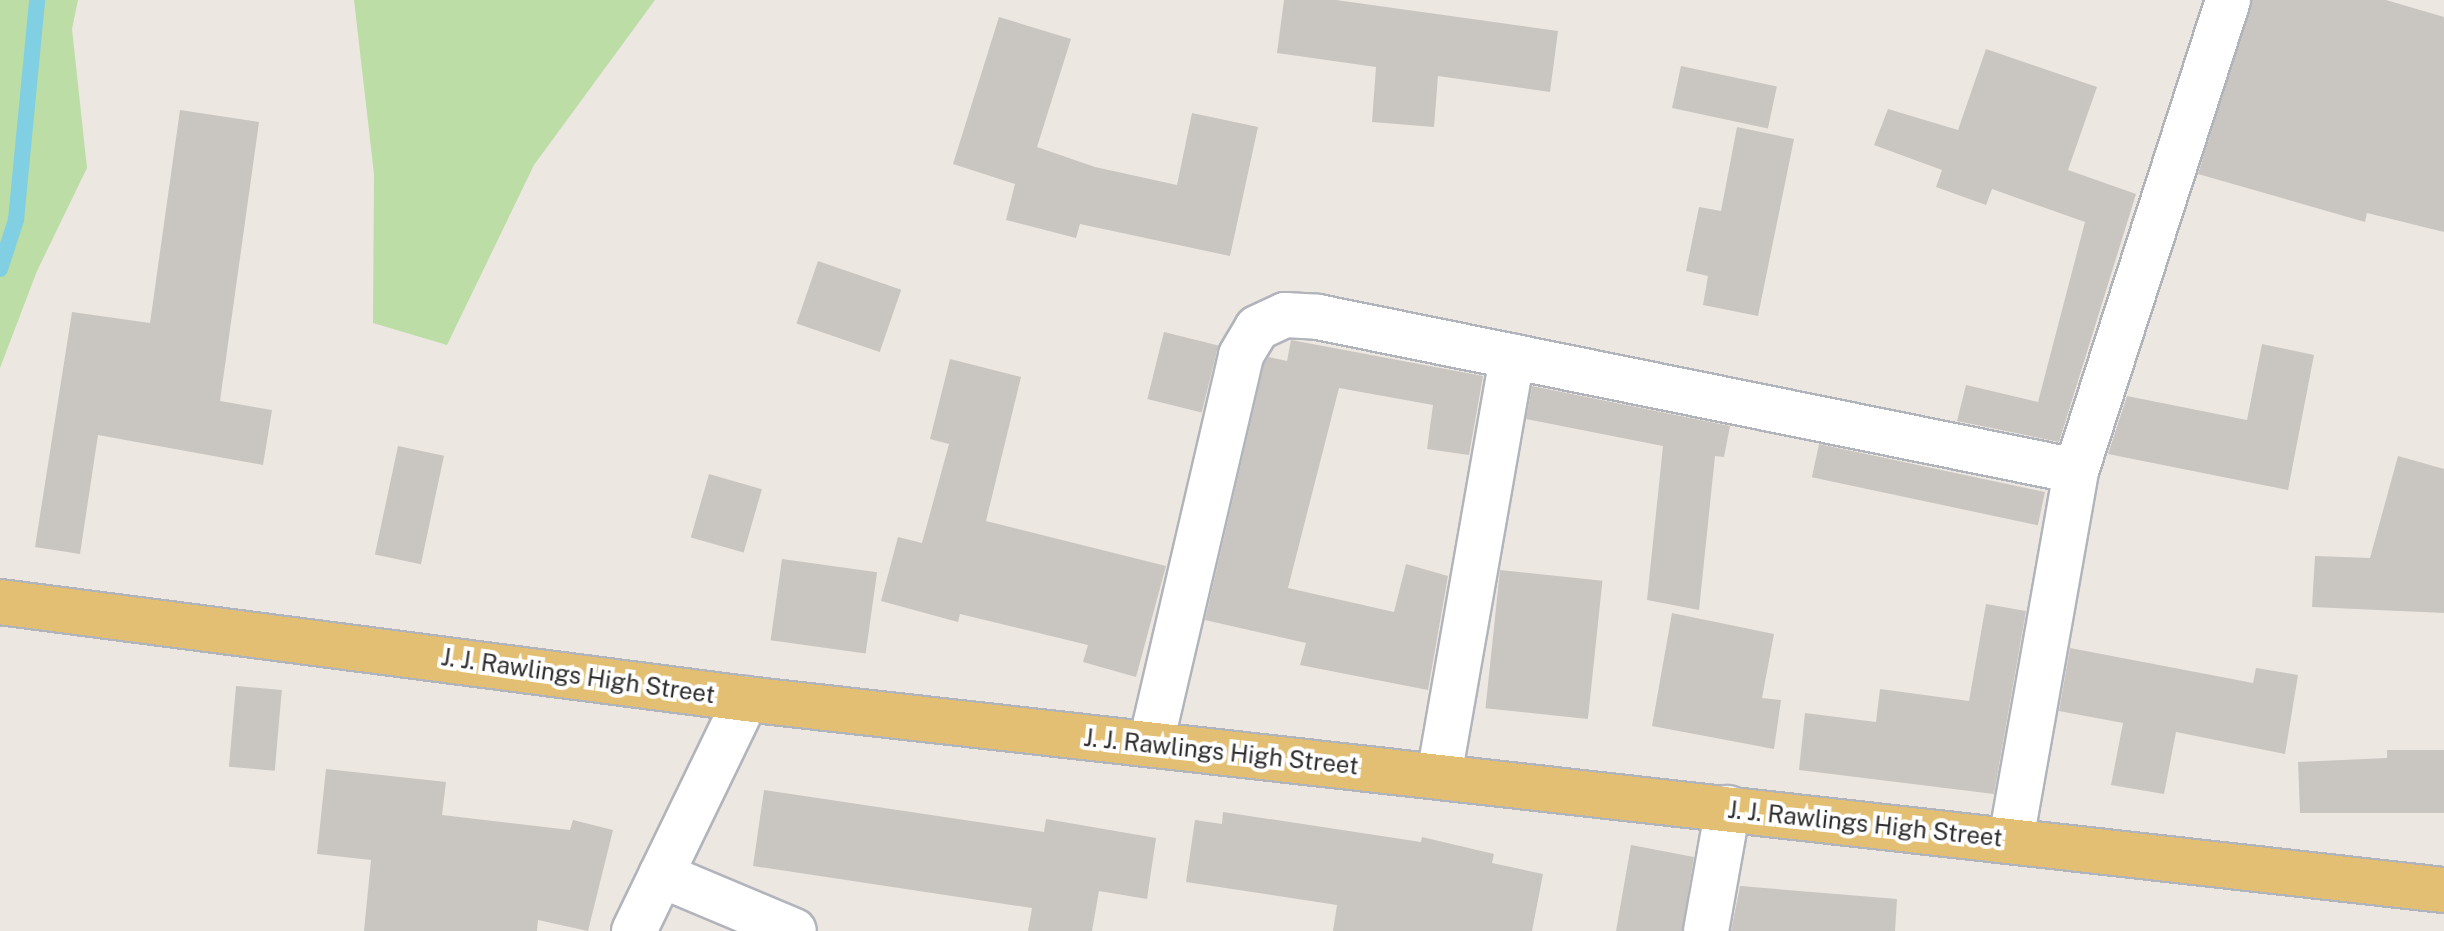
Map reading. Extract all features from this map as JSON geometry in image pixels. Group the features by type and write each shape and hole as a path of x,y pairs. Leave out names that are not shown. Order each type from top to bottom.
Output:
{"main road":[{"name":"J. J. Rawlings High Street","path":"0,602 746,699 2444,890"}],"street":[{"path":"2011,840 2076,471 2228,0"},
{"path":"1151,743 1241,355 1257,328 1285,315 1318,317 2076,471"},
{"path":"1439,776 1512,356"},
{"path":"634,931 746,699"},
{"path":"1706,931 1728,808"},
{"path":"661,875 794,931"}],"green space":[{"path":"0,0 78,0 72,29 87,168 37,271 0,368"},
{"path":"354,0 655,0 534,165 447,345 373,323 374,174"}],"building":[{"path":"1284,0 1336,0 1558,31 1550,92 1438,76 1434,127 1372,122 1376,67 1277,53"},
{"path":"2252,0 2386,0 2444,17 2444,232 2367,213 2365,222 2198,174"},
{"path":"999,17 1071,39 1037,147 1095,167 1177,185 1192,113 1258,127 1230,256 1080,224 1076,238 1006,220 1015,184 953,164"},
{"path":"1986,49 2097,87 2068,170 2136,194 2059,442 1957,421 1966,385 2038,402 2085,222 1992,189 1986,205 1936,187 1942,170 1874,145 1888,109 1958,130"},
{"path":"1681,66 1777,86 1768,128 1672,108"},
{"path":"180,110 259,122 220,401 272,410 263,465 98,435 80,554 35,547 72,312 150,323"},
{"path":"1737,127 1794,139 1758,316 1703,305 1708,276 1686,271 1699,207 1721,211"},
{"path":"818,261 901,290 880,352 797,323"},
{"path":"1164,332 1218,346 1202,412 1147,399"},
{"path":"1291,340 1483,376 1469,455 1427,449 1433,405 1339,388 1288,588 1394,612 1406,564 1448,576 1428,690 1300,665 1306,643 1205,620 1264,364 1269,357 1287,361"},
{"path":"2262,344 2314,355 2288,490 2108,454 2127,396 2247,420"},
{"path":"950,359 1021,377 986,521 1166,566 1136,677 1083,662 1088,645 960,614 958,622 881,601 898,537 922,543 949,444 930,439"},
{"path":"1532,386 1730,426 1724,457 1715,456 1699,610 1647,600 1663,446 1526,419"},
{"path":"1819,444 2045,492 2038,525 1812,477"},
{"path":"398,446 444,456 421,564 375,555"},
{"path":"2398,456 2444,469 2444,613 2312,607 2315,556 2370,558"},
{"path":"709,474 762,489 744,553 691,537"},
{"path":"782,559 877,572 866,654 771,640"},
{"path":"1500,570 1602,581 1588,719 1485,708"},
{"path":"1986,604 2026,611 1994,794 1799,770 1805,713 1876,722 1880,689 1969,701"},
{"path":"1672,613 1774,634 1762,698 1781,700 1774,749 1652,726"},
{"path":"2070,648 2253,683 2256,668 2298,675 2285,754 2176,732 2164,794 2111,785 2123,723 2059,711"},
{"path":"236,686 282,690 275,771 229,767"},
{"path":"2387,750 2444,750 2444,813 2300,813 2298,762 2387,758"},
{"path":"326,769 446,782 442,815 570,830 573,820 613,830 588,931 538,920 537,931 364,931 371,860 317,854"},
{"path":"764,790 1044,832 1046,819 1156,838 1147,899 1099,891 1092,931 1028,931 1032,908 753,866"},
{"path":"1223,812 1421,842 1422,837 1494,854 1492,863 1543,874 1532,931 1333,931 1337,905 1186,882 1195,820 1222,824"},
{"path":"1631,845 1694,857 1682,931 1616,931"},
{"path":"1740,886 1897,899 1895,931 1731,931"}],"waterway":[{"path":"0,269 16,220 37,0"}]}
